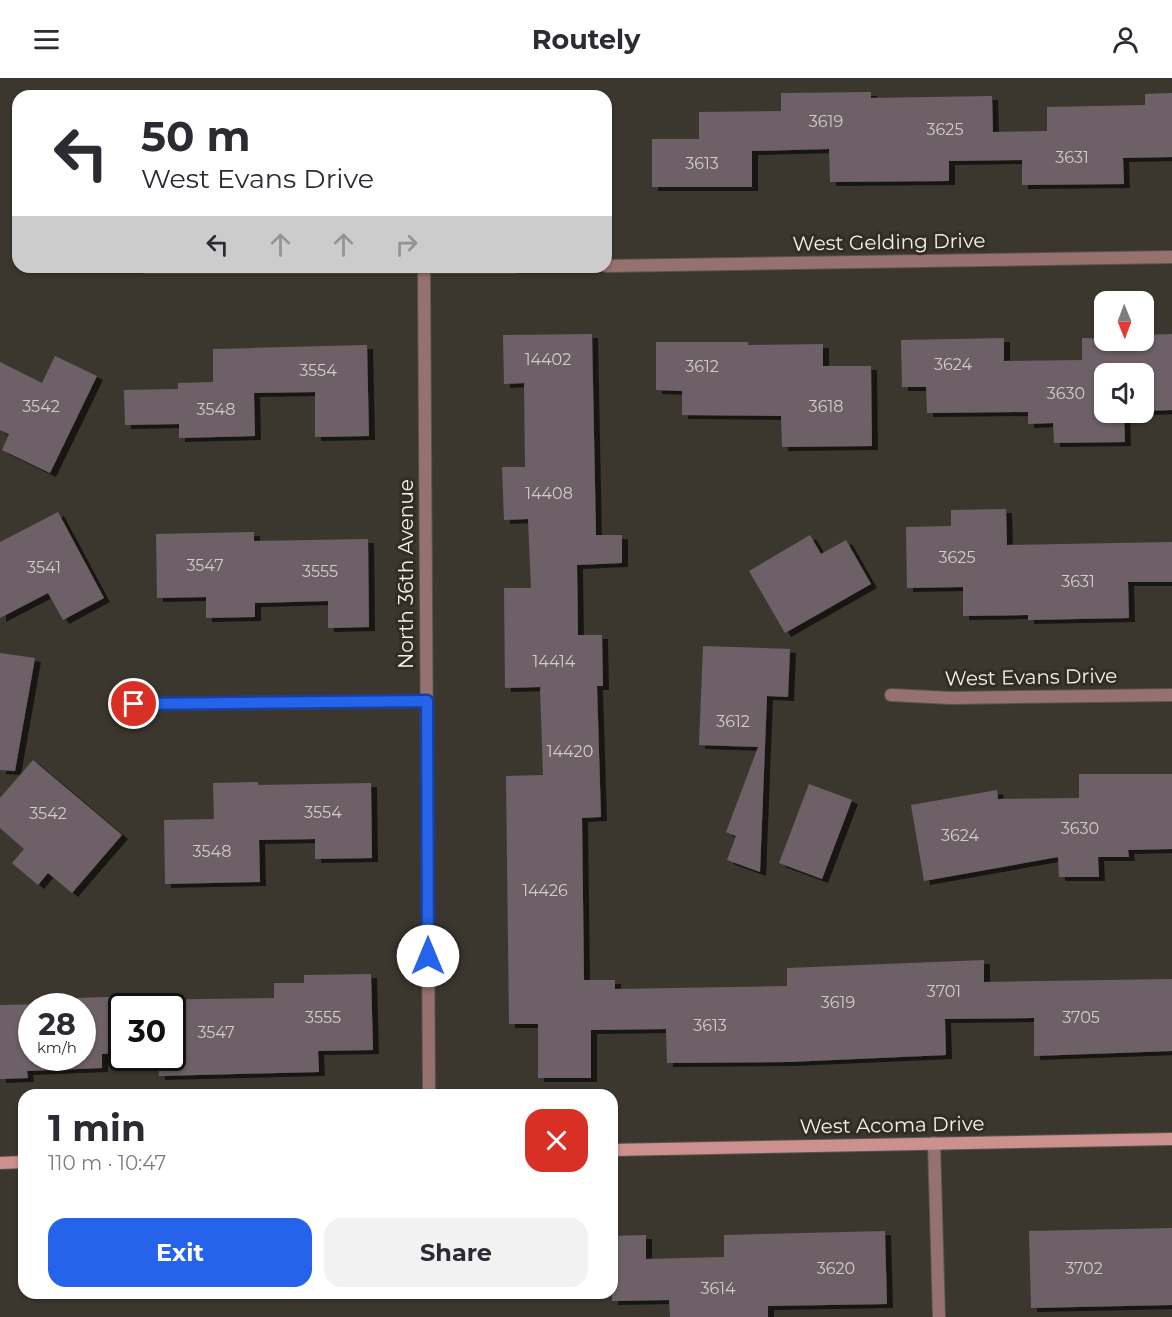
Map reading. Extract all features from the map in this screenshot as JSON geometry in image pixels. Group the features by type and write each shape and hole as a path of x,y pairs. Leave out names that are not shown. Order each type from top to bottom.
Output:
{"street":[{"name":"West Gelding Drive","path":"612,266 1172,257"},
{"name":"North 36th Avenue","path":"424,273 429,1089"},
{"name":"West Evans Drive","path":"891,695 951,699 1172,695"},
{"path":"134,704 427,701"},
{"name":"West Acoma Drive","path":"618,1150 1172,1139"},
{"path":"934,1143 939,1317"},
{"path":"0,1163 18,1162"}],"building":[{"path":"871,92 871,98 992,96 993,132 1047,131 1047,107 1145,105 1145,94 1172,93 1172,157 1123,158 1124,184 1022,185 1022,160 949,161 949,181 830,182 829,149 752,151 752,187 652,187 652,139 699,139 699,112 781,111 781,93"},
{"path":"592,334 596,535 622,535 622,563 577,565 578,635 602,635 603,686 597,686 601,817 582,818 584,980 615,980 615,989 787,986 787,968 984,960 984,982 1172,979 1172,1051 1034,1056 1034,1018 945,1019 946,1055 789,1062 667,1063 666,1029 591,1030 591,1078 538,1078 538,1024 509,1024 506,776 543,775 540,687 505,688 504,588 531,588 528,519 504,520 502,467 525,467 524,383 504,384 503,335"},
{"path":"1172,334 1172,410 1154,411 1154,363 1094,363 1094,423 1124,423 1125,442 1054,443 1053,423 1028,424 1028,412 927,413 926,387 902,387 901,340 1004,338 1004,361 1082,360 1082,338 1094,338 1094,351 1154,351 1154,335"},
{"path":"656,342 748,342 748,345 823,344 823,366 871,366 872,446 782,447 781,416 682,415 682,391 656,390"},
{"path":"367,345 369,436 315,437 315,392 254,393 255,436 179,438 179,424 125,425 124,390 178,389 178,383 213,382 213,349"},
{"path":"55,356 97,376 50,473 2,450 9,434 0,430 0,362 42,383"},
{"path":"1006,509 1007,545 1172,542 1172,582 1128,582 1129,618 1028,620 1028,615 963,616 963,587 907,588 906,527 951,526 951,510"},
{"path":"58,512 104,598 63,620 48,593 0,618 0,542"},
{"path":"254,532 254,541 368,539 369,627 328,628 328,601 255,603 255,617 206,618 206,597 157,598 156,534"},
{"path":"810,535 821,554 846,540 871,584 785,633 749,571"},
{"path":"703,646 790,649 788,697 767,696 760,872 727,860 736,836 726,832 758,747 699,745"},
{"path":"0,653 35,658 15,771 0,770"},
{"path":"33,760 122,835 72,893 48,873 38,885 12,863 24,849 0,828 0,798"},
{"path":"1079,774 1172,774 1172,849 1128,850 1129,857 1098,857 1099,877 1059,877 1058,857 924,881 911,805 997,790 998,799 1079,798"},
{"path":"258,782 258,785 371,783 372,858 315,859 315,839 259,840 260,882 165,884 164,820 214,819 213,783"},
{"path":"809,784 852,800 822,879 779,863"},
{"path":"371,974 373,1050 318,1051 319,1072 159,1076 159,1071 186,1071 186,999 274,998 274,983 304,983 304,975"},
{"path":"96,997 108,997 108,1054 102,1054 102,1068 96,1068"},
{"path":"0,1005 18,1005 18,1071 27,1071 28,1078 0,1079"},
{"path":"1172,1228 1172,1305 1031,1308 1029,1231"},
{"path":"885,1231 887,1304 768,1306 768,1317 670,1317 669,1300 612,1301 612,1299 618,1299 618,1236 646,1235 646,1259 724,1257 724,1235"}],"route":[{"path":"134,704 427,701 428,956"}]}
